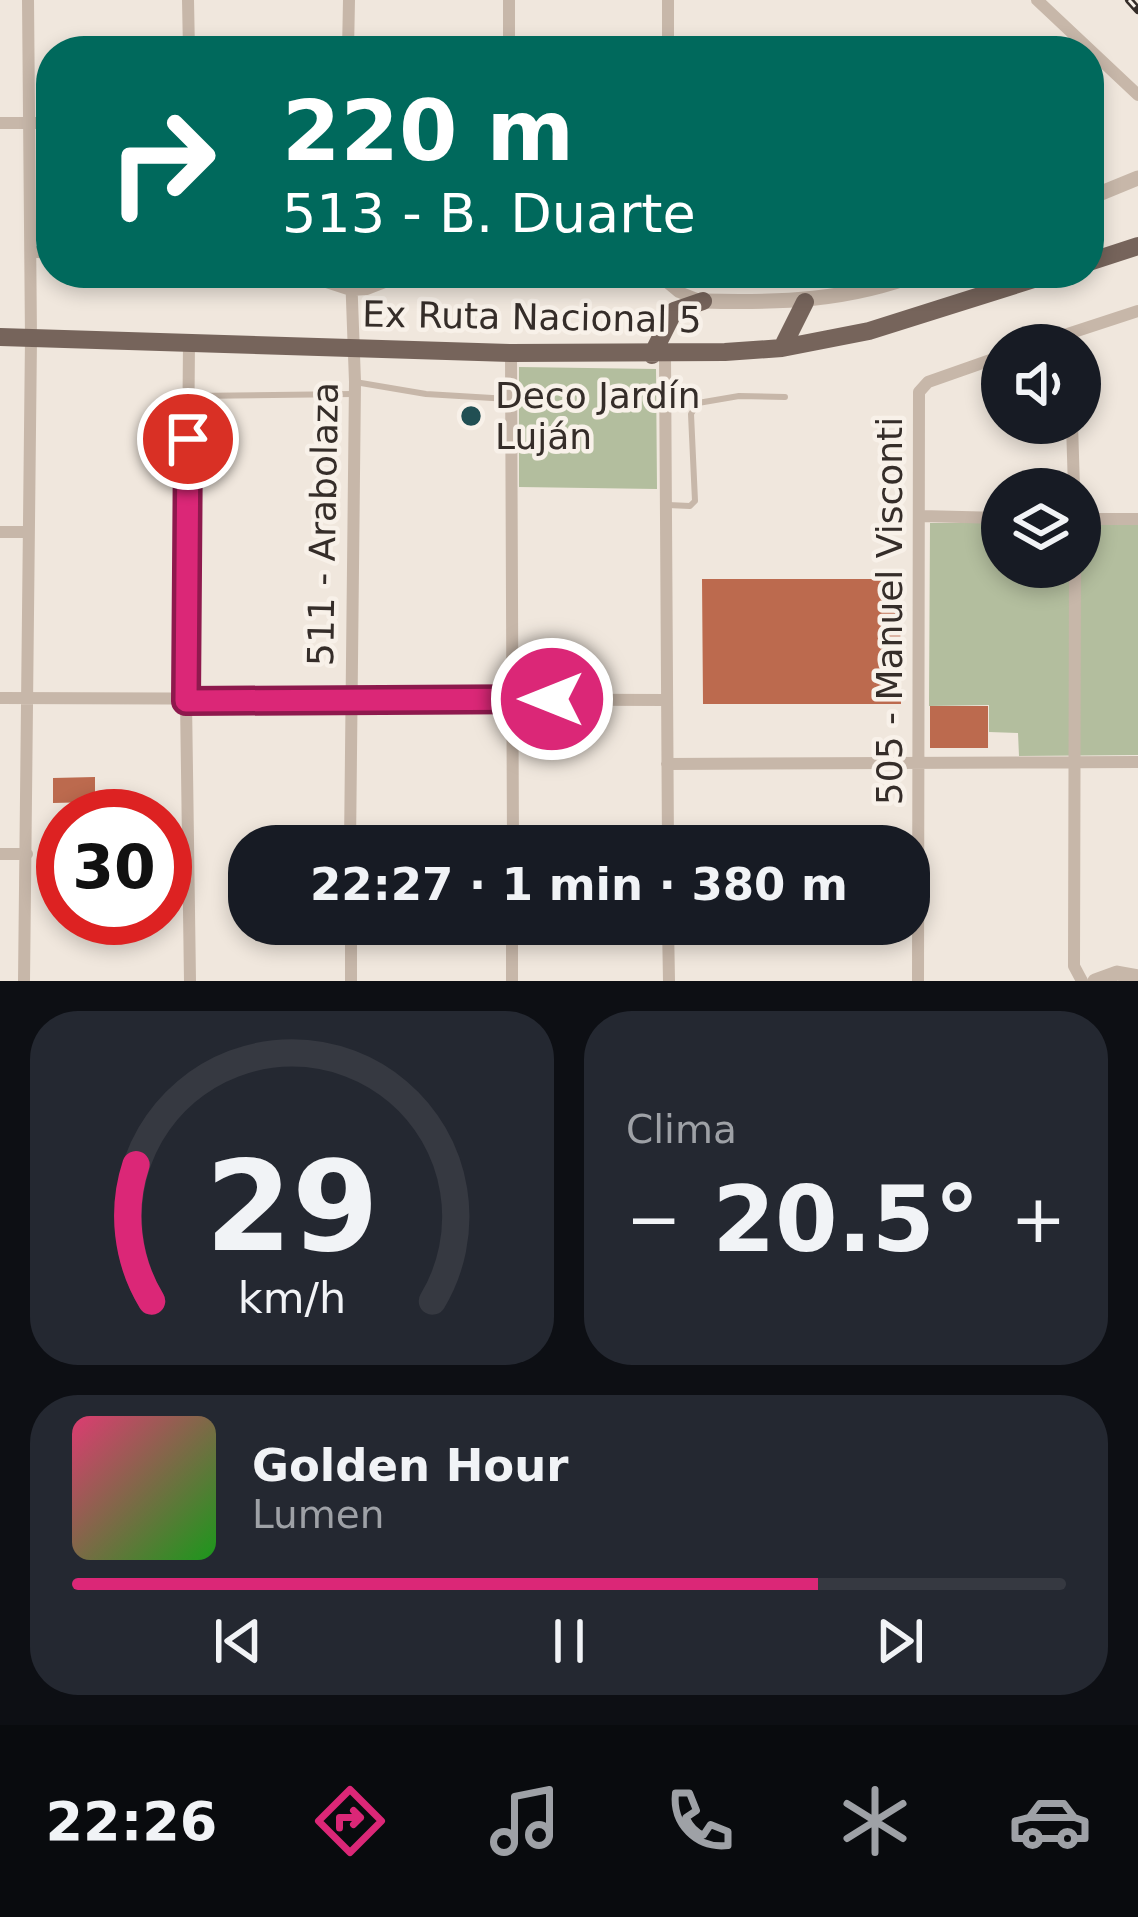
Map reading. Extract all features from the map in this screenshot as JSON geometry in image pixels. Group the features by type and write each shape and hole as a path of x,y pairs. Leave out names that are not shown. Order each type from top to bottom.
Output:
{"main road":[{"path":"1104,257 1138,246"},
{"name":"Ex Ruta Nacional 5","path":"0,338 658,355 782,348 869,331 1005,288"},
{"path":"658,355 674,311 703,302"},
{"path":"782,348 805,302"}],"street":[{"path":"24,981 31,338 28,0"},
{"path":"188,0 189,36"},
{"path":"348,36 349,0"},
{"path":"509,0 509,36"},
{"path":"668,0 668,36"},
{"path":"1037,0 1076,36"},
{"path":"1104,62 1138,94"},
{"path":"0,123 36,123"},
{"path":"1104,192 1138,178"},
{"path":"31,252 36,252"},
{"path":"345,288 370,288"},
{"path":"673,288 674,311"},
{"path":"680,288 703,302 805,302 880,288"},
{"name":"511 - Arabolaza","path":"350,825 355,388 351,290"},
{"path":"1101,326 1138,310"},
{"path":"190,342 186,701 190,981"},
{"path":"511,352 513,825"},
{"path":"658,355 668,505 668,825"},
{"name":"505 - Manuel Visconti","path":"918,981 921,386 981,364"},
{"path":"920,516 981,517"},
{"path":"1101,519 1138,519"},
{"path":"0,532 26,532"},
{"path":"1075,588 1074,966 1082,981"},
{"path":"0,698 666,700"},
{"path":"667,764 1138,762"},
{"path":"0,854 27,854"},
{"path":"350,945 351,981"},
{"path":"512,945 512,981"},
{"path":"668,945 669,981"},
{"path":"1095,981 1117,973 1138,977"}],"lane":[{"path":"188,396 355,388 512,400"},
{"path":"668,505 690,506 695,501 691,415 698,403 739,396 785,397"}],"green space":[{"path":"519,367 656,369 657,489 519,487"},
{"path":"930,523 981,523 981,588 1101,588 1101,524 1138,524 1138,755 1019,756 1018,733 989,732 989,705 929,706"}],"building":[{"path":"702,579 900,579 901,704 703,704"},
{"path":"930,706 988,706 988,748 930,748"},
{"path":"95,777 95,789 53,789 53,778"}],"railway":[{"path":"1129,0 1138,10"}],"place":[{"name":"Deco Jardín Luján","path":"471,416"}],"route":[{"path":"188,439 186,701 552,699"}]}
